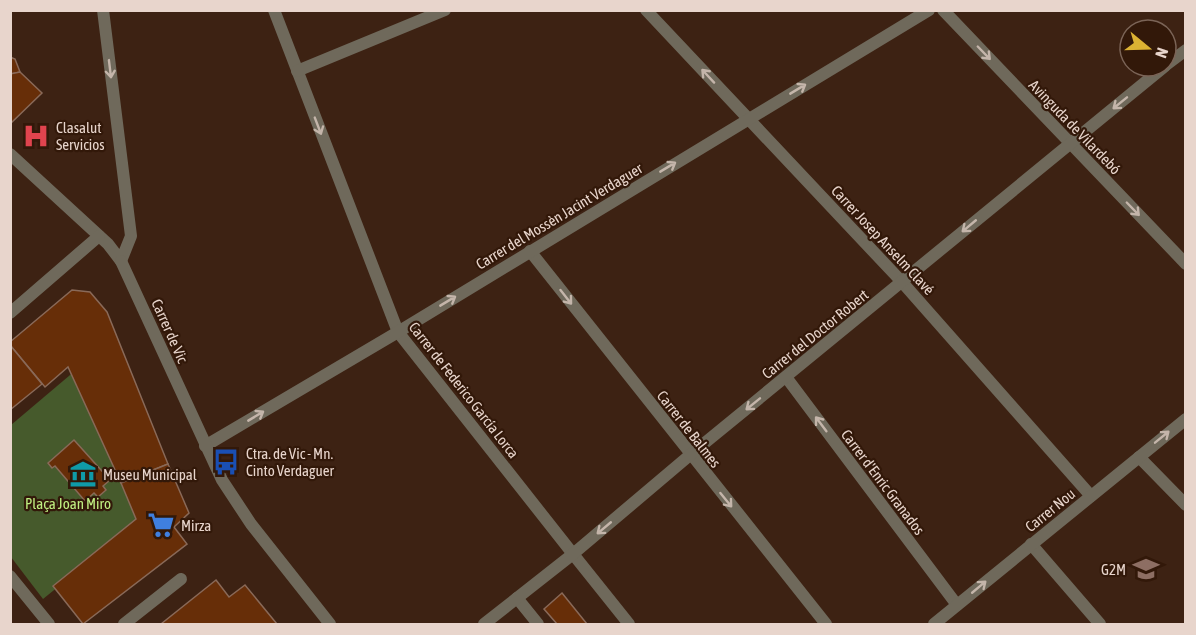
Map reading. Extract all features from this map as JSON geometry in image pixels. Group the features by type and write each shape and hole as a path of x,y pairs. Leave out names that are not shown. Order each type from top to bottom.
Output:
{"street":[{"path":"103,10 131,236 121,261"},
{"name":"Carrer de Federico García Lorca","path":"274,10 398,332 629,624"},
{"path":"297,72 445,10"},
{"name":"Carrer Josep Anselm Clavé","path":"646,10 902,282 1091,496"},
{"name":"Carrer del Mossèn Jacint Verdaguer","path":"205,446 398,332 929,10"},
{"name":"Avinguda de Vilardebó","path":"943,10 1185,264"},
{"name":"Carrer del Doctor Robert","path":"484,624 573,554 690,455 1151,78"},
{"name":"Carrer de Vic","path":"10,154 99,236 121,261 222,480 251,524 330,624"},
{"path":"10,313 99,236"},
{"name":"Carrer de Balmes","path":"530,251 826,624"},
{"name":"Carrer d'Enric Granados","path":"786,377 957,605"},
{"name":"Carrer Nou","path":"934,624 1185,419"},
{"path":"1139,457 1185,505"},
{"path":"1031,544 1100,624"},
{"path":"10,576 49,624"},
{"path":"124,624 181,579"},
{"path":"517,598 538,624"}],"green space":[{"name":"Plaça Joan Miro","path":"76,370 138,522 43,599 11,557 11,425"}],"building":[{"path":"10,57 15,59 20,72 10,74"},
{"path":"20,72 42,93 10,124 10,74"},
{"path":"72,290 90,292 107,312 168,464 121,483 68,367 45,387 10,345 10,342"},
{"path":"10,345 42,384 10,410"},
{"name":"Museu Municipal","path":"74,440 110,480 103,486 106,490 98,497 94,493 85,501 55,466 52,468 48,463"},
{"path":"168,464 189,513 174,527 187,544 83,624 53,586 136,519 121,483"},
{"path":"216,580 229,597 245,585 277,624 161,624"},
{"path":"562,593 587,624 557,624 544,609"}],"place":[{"name":"Clasalut Servicios","path":"36,136"},
{"name":"Ctra. de Vic - Mn. Cinto Verdaguer","path":"226,462"},
{"name":"Museu Municipal","path":"83,474"},
{"name":"Mirza","path":"161,525"},
{"name":"G2M","path":"1146,569"}]}
